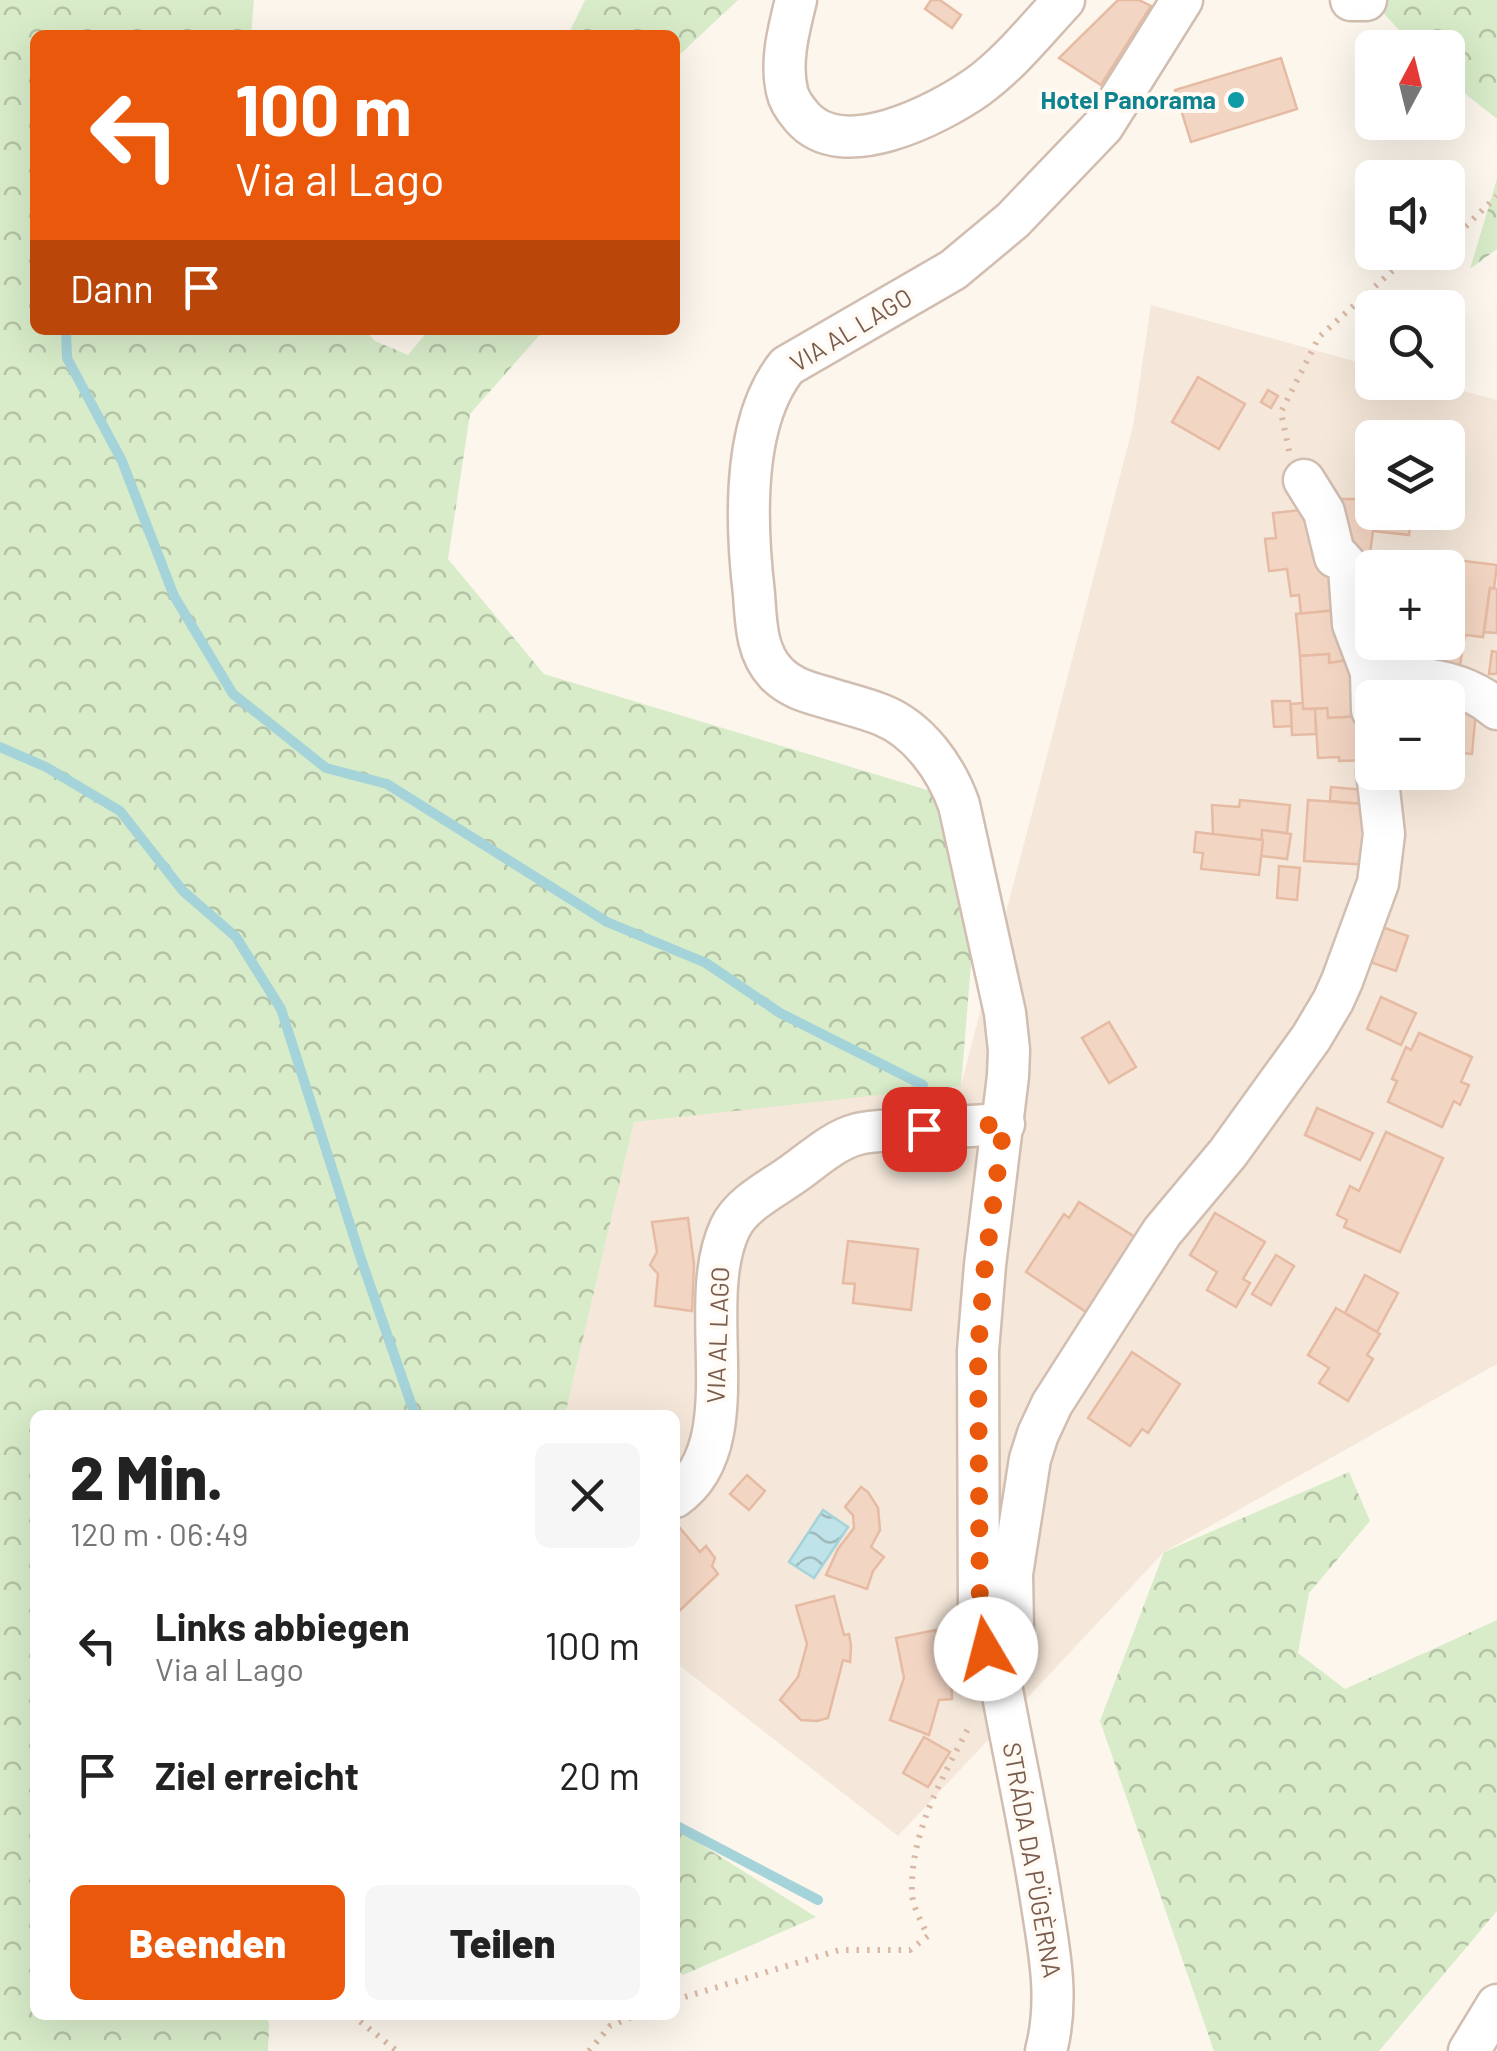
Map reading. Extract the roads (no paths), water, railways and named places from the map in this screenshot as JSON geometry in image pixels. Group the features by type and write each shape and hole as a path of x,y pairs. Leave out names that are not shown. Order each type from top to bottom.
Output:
{"street":[{"path":"796,0 784,66 787,93 794,109 809,125 826,134 844,136 898,128 934,113 1002,65 1064,0"},
{"name":"VIA AL LAGO","path":"998,1668 986,1649 980,1624 978,1351 1004,1124 1009,1050 1005,1013 952,783 936,759 896,722 795,688 764,657 748,537 749,493 766,402 774,382 787,366 953,270 1013,220 1103,126 1182,0"},
{"path":"1351,0 1366,0"},
{"path":"1304,480 1324,512 1336,556 1348,568 1353,624 1369,680"},
{"path":"1465,689 1497,709"},
{"path":"998,1668 1013,1630 1012,1574 1030,1459 1038,1434 1052,1404 1162,1232 1228,1153 1333,1001 1378,883 1384,834 1380,790"},
{"name":"VIA AL LAGO","path":"680,1494 689,1488 704,1465 711,1446 717,1387 716,1296 720,1259 730,1226 746,1207 857,1134 1004,1124"},
{"name":"STRÁDA DA PÜGÈRNA","path":"998,1668 1032,1832 1051,1962 1053,2025 1046,2051"},
{"path":"1470,2051 1497,2005"}],"water":[{"path":"823,1510 848,1527 814,1578 789,1562"}],"waterway":[{"path":"66,335 67,358 122,461 174,596 233,694 326,768 387,784 607,922 706,963 780,1013 923,1085"},
{"path":"0,747 46,767 120,811 183,891 236,937 281,1009 413,1410"},
{"path":"680,1828 818,1900"}],"place":[{"name":"Hotel Panorama","path":"1236,100"}]}
